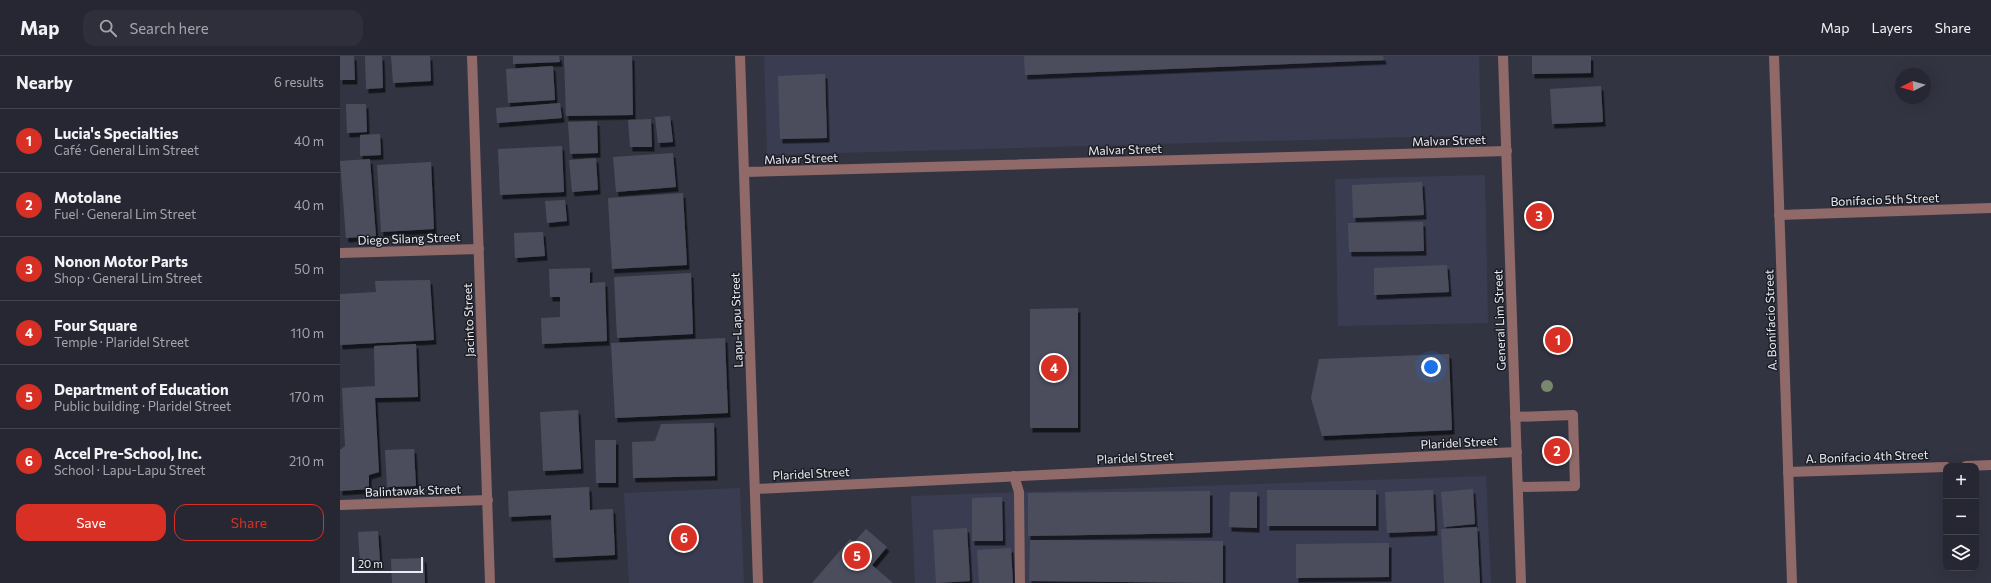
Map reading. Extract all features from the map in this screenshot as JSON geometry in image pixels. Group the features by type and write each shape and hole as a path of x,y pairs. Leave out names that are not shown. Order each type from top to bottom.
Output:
{"street":[{"name":"Jacinto Street","path":"472,56 490,583"},
{"name":"Lapu-Lapu Street","path":"740,56 758,583"},
{"name":"General Lim Street","path":"1504,56 1521,583"},
{"name":"A. Bonifacio Street","path":"1774,56 1792,583"},
{"name":"Malvar Street","path":"744,172 1507,151"},
{"name":"Bonifacio 5th Street","path":"1780,215 1991,208"},
{"name":"Diego Silang Street","path":"340,253 479,249"},
{"path":"1515,417 1573,415 1575,486 1518,487"},
{"name":"Plaridel Street","path":"754,489 1517,452"},
{"path":"1979,465 1991,465"},
{"name":"A. Bonifacio 4th Street","path":"1788,472 1943,467"},
{"path":"1014,476 1019,492 1020,583"},
{"name":"Balintawak Street","path":"340,505 488,500"}],"shaded area":[{"path":"764,56 1479,56 1481,135 767,155"},
{"path":"1485,175 1488,323 1338,326 1335,179"},
{"path":"1486,476 1491,583 915,583 911,496"},
{"path":"740,488 744,583 629,583 624,493"}],"building":[{"path":"340,56 354,56 355,80 340,80"},
{"path":"365,56 382,56 383,88 366,89"},
{"path":"391,56 430,56 431,81 393,83"},
{"path":"513,56 559,56 560,62 513,64"},
{"path":"564,56 632,56 633,115 566,116"},
{"path":"1024,56 1383,56 1384,60 1025,75"},
{"path":"1532,56 1591,56 1591,73 1532,74"},
{"path":"553,66 555,100 508,103 506,69"},
{"path":"825,74 827,138 780,139 778,76"},
{"path":"1601,86 1603,122 1552,124 1550,89"},
{"path":"560,103 562,118 497,123 496,108"},
{"path":"346,104 366,104 367,132 347,133"},
{"path":"670,116 673,142 658,143 655,117"},
{"path":"651,119 652,147 630,147 628,120"},
{"path":"597,121 598,153 570,154 568,122"},
{"path":"380,134 381,155 360,156 360,135"},
{"path":"562,146 564,192 500,195 498,149"},
{"path":"673,153 676,187 616,192 613,157"},
{"path":"596,158 598,190 572,192 569,160"},
{"path":"370,159 376,236 346,238 340,161"},
{"path":"431,162 434,229 381,232 377,165"},
{"path":"1422,182 1424,215 1353,218 1352,185"},
{"path":"683,193 687,265 612,269 608,198"},
{"path":"565,200 567,221 547,223 545,201"},
{"path":"1423,222 1424,251 1349,252 1348,223"},
{"path":"543,232 545,256 515,258 514,233"},
{"path":"1447,265 1449,292 1374,295 1374,268"},
{"path":"590,268 590,283 605,282 607,341 542,344 541,318 560,317 560,297 550,297 549,269"},
{"path":"691,273 693,334 617,338 614,277"},
{"path":"430,280 434,340 340,345 340,294 376,292 375,281"},
{"path":"1078,308 1078,428 1030,428 1030,309"},
{"path":"725,338 728,413 615,418 611,343"},
{"path":"416,344 418,397 375,398 379,472 369,475 369,489 340,491 340,450 345,446 342,388 375,386 374,346"},
{"path":"1449,354 1452,430 1322,436 1311,398 1319,359"},
{"path":"578,410 581,469 543,471 540,412"},
{"path":"714,423 715,476 633,478 632,442 655,441 661,424"},
{"path":"595,440 616,440 616,483 596,483"},
{"path":"414,449 416,486 387,487 385,450"},
{"path":"589,487 590,510 613,509 615,555 553,558 551,515 509,517 508,491"},
{"path":"1473,489 1475,524 1444,527 1441,492"},
{"path":"1267,490 1376,490 1376,526 1267,526"},
{"path":"1433,490 1435,531 1387,533 1385,492"},
{"path":"1210,491 1210,533 1028,536 1028,493"},
{"path":"1230,492 1257,492 1257,528 1229,527"},
{"path":"1002,497 1003,541 972,541 972,498"},
{"path":"1477,527 1480,583 1444,583 1441,529"},
{"path":"967,528 970,581 936,583 933,530"},
{"path":"866,529 887,547 872,565 893,583 812,583 850,539 854,542"},
{"path":"378,531 380,561 360,562 358,532"},
{"path":"1030,540 1223,541 1223,583 1029,581"},
{"path":"1389,543 1389,577 1296,578 1296,544"},
{"path":"1011,548 1013,583 979,583 977,550"},
{"path":"424,558 425,583 392,583 391,559"}],"place":[{"name":"Nonon Motor Parts","path":"1539,216"},
{"name":"Lucia's Specialties","path":"1558,340"},
{"name":"Four Square","path":"1054,368"},
{"name":"Motolane","path":"1557,451"},
{"name":"Accel Pre-School, Inc.","path":"684,538"},
{"name":"Department of Education","path":"857,556"}]}
